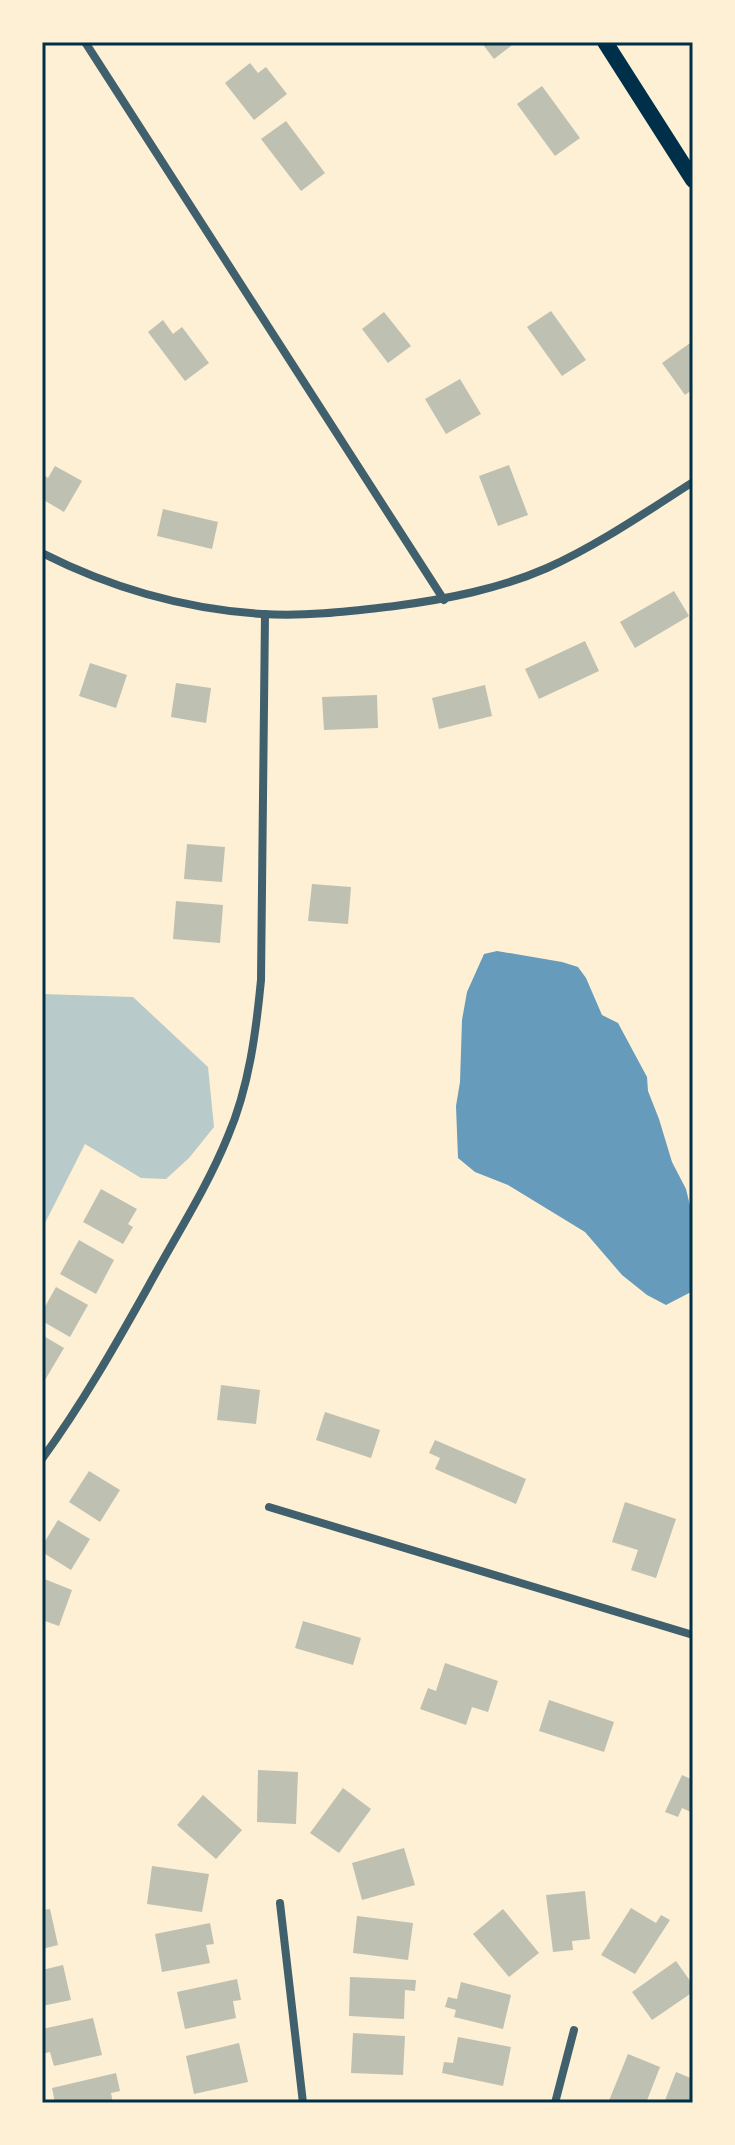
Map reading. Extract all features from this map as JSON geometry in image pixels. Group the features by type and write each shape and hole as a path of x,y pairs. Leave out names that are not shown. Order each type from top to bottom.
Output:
{"main road":[{"path":"605,42 693,180"}],"street":[{"path":"85,42 444,600"},
{"path":"42,553 105,581 159,599 211,609 265,614 333,612 444,600 497,587 548,568 693,482"},
{"path":"42,1459 103,1367 210,1174 230,1133 244,1086 256,1030 261,980 265,614"},
{"path":"269,1507 693,1635"},
{"path":"280,1903 303,2103"},
{"path":"555,2103 574,2030"}],"shaded area":[{"path":"42,994 133,997 208,1067 214,1127 189,1158 166,1179 141,1178 85,1144 42,1229"}],"water":[{"path":"497,951 578,967 602,1015 618,1023 647,1077 648,1091 672,1162 686,1189 693,1218 693,1291 666,1305 647,1295 622,1275 585,1232 508,1185 475,1172 458,1158 456,1106 467,992 484,954"}],"building":[{"path":"481,42 516,42 494,59"},
{"path":"250,63 258,73 266,67 287,94 254,120 225,83"},
{"path":"542,86 580,138 555,156 517,104"},
{"path":"286,121 325,173 301,191 261,139"},
{"path":"551,311 586,360 562,376 527,327"},
{"path":"384,312 411,346 388,363 362,329"},
{"path":"163,320 173,334 182,327 209,363 185,381 148,332"},
{"path":"693,341 693,389 685,395 662,363"},
{"path":"460,379 481,414 446,434 425,399"},
{"path":"509,465 528,515 498,526 479,476"},
{"path":"55,466 82,481 64,512 42,499 42,474 48,478"},
{"path":"163,509 218,522 212,549 157,536"},
{"path":"674,591 689,616 635,648 620,622"},
{"path":"585,641 599,671 539,699 525,669"},
{"path":"90,663 127,675 116,708 79,696"},
{"path":"176,683 211,688 206,723 171,717"},
{"path":"485,685 492,716 439,729 432,698"},
{"path":"377,695 378,728 324,730 322,697"},
{"path":"187,844 225,847 222,882 184,879"},
{"path":"312,884 351,887 348,924 308,921"},
{"path":"176,901 223,905 220,943 173,939"},
{"path":"101,1189 137,1209 128,1224 133,1227 123,1244 83,1222"},
{"path":"79,1240 114,1260 96,1294 60,1274"},
{"path":"56,1287 88,1305 70,1337 42,1321 42,1312"},
{"path":"42,1335 64,1348 42,1385"},
{"path":"221,1385 260,1390 256,1424 217,1420"},
{"path":"325,1412 380,1430 371,1458 316,1440"},
{"path":"435,1440 526,1479 516,1504 435,1469 440,1458 429,1453"},
{"path":"89,1471 120,1490 100,1522 69,1502"},
{"path":"625,1502 676,1519 656,1578 631,1570 638,1550 612,1542"},
{"path":"58,1520 90,1539 71,1570 42,1552 42,1546"},
{"path":"42,1578 72,1590 59,1626 42,1620"},
{"path":"303,1621 361,1638 353,1665 295,1648"},
{"path":"445,1663 498,1681 488,1712 472,1707 466,1725 420,1709 428,1688 436,1691"},
{"path":"549,1700 614,1722 604,1752 539,1731"},
{"path":"258,1770 298,1772 296,1824 257,1822"},
{"path":"682,1775 693,1780 693,1813 682,1808 678,1817 665,1812"},
{"path":"343,1788 371,1809 339,1853 310,1833"},
{"path":"203,1795 242,1830 216,1859 177,1825"},
{"path":"404,1848 415,1885 362,1900 352,1863"},
{"path":"152,1866 209,1874 202,1912 147,1904"},
{"path":"585,1891 590,1939 572,1941 573,1950 553,1952 546,1895"},
{"path":"631,1908 656,1923 661,1915 670,1920 635,1974 601,1955"},
{"path":"50,1909 58,1945 42,1949 42,1910"},
{"path":"503,1909 539,1953 509,1977 473,1934"},
{"path":"357,1916 413,1923 408,1960 353,1953"},
{"path":"210,1923 214,1944 206,1945 210,1963 162,1972 155,1934"},
{"path":"676,1961 693,1985 693,1992 652,2020 632,1992"},
{"path":"63,1965 71,2000 42,2006 42,1970"},
{"path":"350,1977 416,1980 415,1991 405,1990 404,2019 349,2016"},
{"path":"237,1979 241,2000 233,2001 236,2018 185,2029 177,1992"},
{"path":"461,1982 511,1995 503,2029 454,2017 456,2010 445,2007 448,1997 457,1999"},
{"path":"93,2018 102,2055 54,2066 50,2052 42,2054 42,2029"},
{"path":"353,2033 405,2036 403,2075 351,2073"},
{"path":"458,2037 511,2047 503,2086 442,2073 444,2062 453,2063"},
{"path":"239,2043 248,2082 194,2094 186,2056"},
{"path":"628,2054 660,2067 646,2103 608,2103"},
{"path":"676,2072 693,2079 693,2103 664,2103"},
{"path":"116,2073 120,2091 111,2093 113,2103 55,2103 52,2088"}]}
